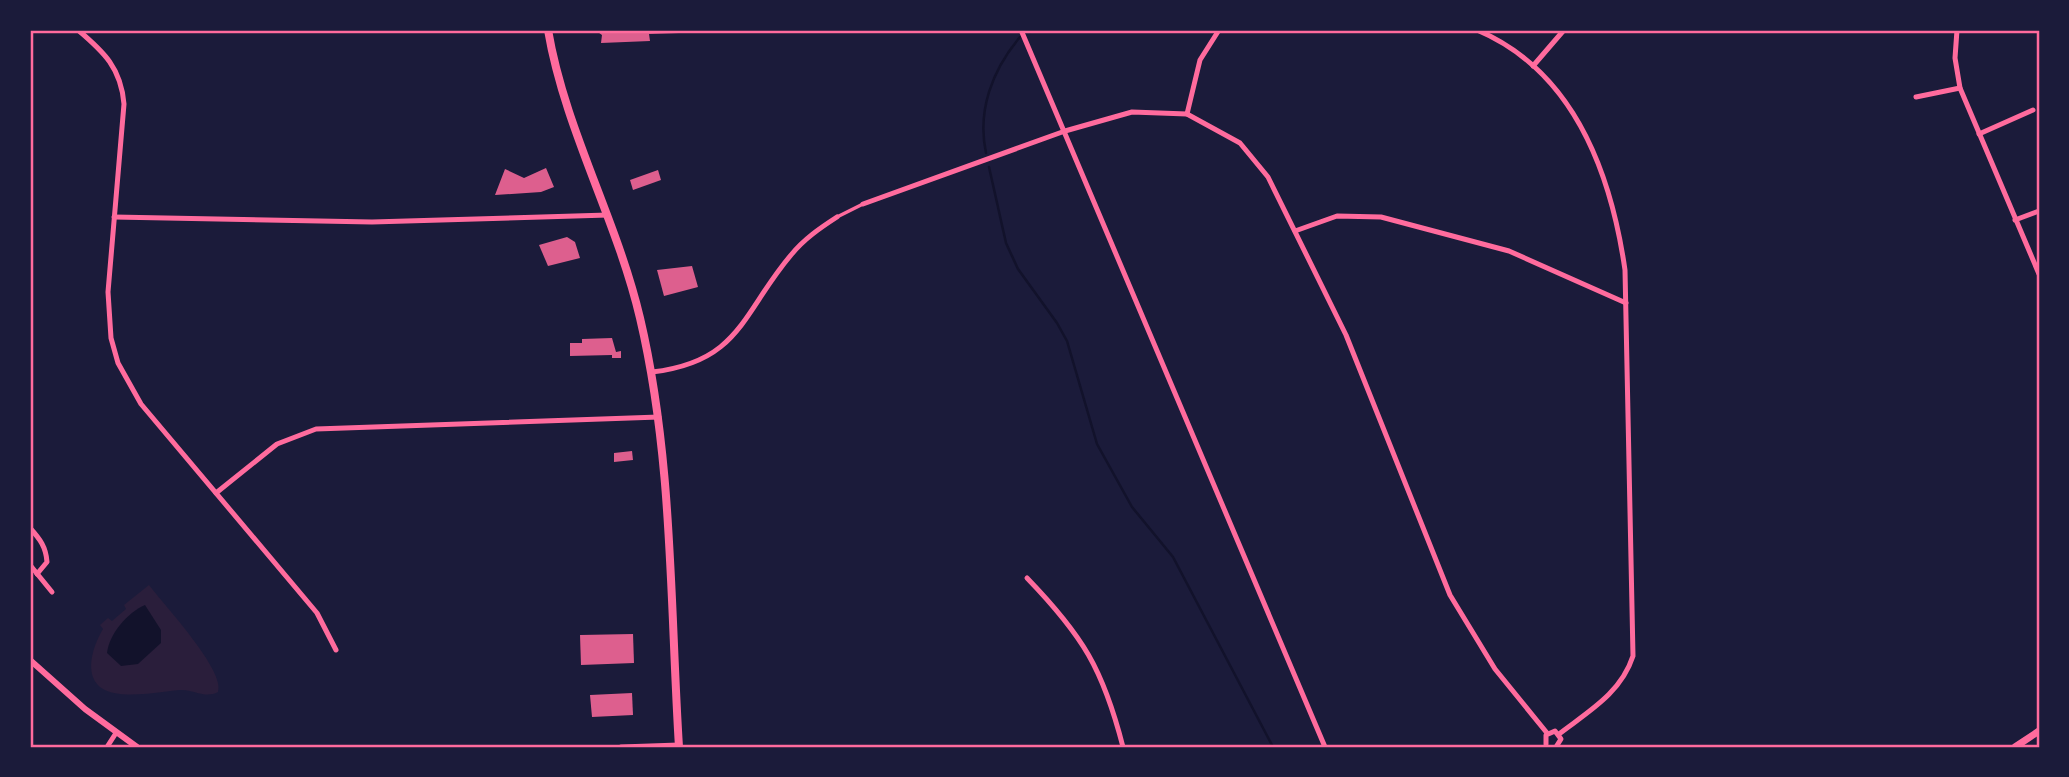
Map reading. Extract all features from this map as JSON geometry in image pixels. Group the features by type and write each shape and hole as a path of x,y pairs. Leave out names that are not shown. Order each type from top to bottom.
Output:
{"main road":[{"path":"548,30 572,123 609,215 631,280 652,372 659,417 679,746"},
{"path":"2015,747 2039,731"}],"street":[{"path":"78,30 106,54 122,85 122,128 108,309 118,363 141,404 317,612 336,650"},
{"path":"1021,30 1325,747"},
{"path":"1187,114 1200,60 1219,30"},
{"path":"1477,30 1533,66 1571,108 1598,159 1621,244 1626,303 1633,656 1628,673 1616,689 1559,734 1558,747"},
{"path":"1533,66 1564,30"},
{"path":"1957,30 1955,58 1960,88 2039,274"},
{"path":"1916,97 1960,88"},
{"path":"1979,134 2033,110"},
{"path":"652,372 687,365 726,344 746,322 792,254 813,233 863,204 1065,131 1132,112 1187,114 1223,132 1251,154 1268,177 1346,335 1450,594 1495,669 1547,733 1546,746"},
{"path":"2015,220 2039,211"},
{"path":"114,217 372,222 609,215"},
{"path":"1295,231 1337,216 1381,217 1509,251 1626,303"},
{"path":"216,493 277,444 316,429 659,417"},
{"path":"30,528 41,540 46,553 47,562 37,574"},
{"path":"30,565 52,592"},
{"path":"1027,578 1059,611 1089,652 1102,677 1123,747"},
{"path":"30,660 116,733 137,747"},
{"path":"1547,733 1555,731 1559,734"},
{"path":"107,747 116,733"},
{"path":"621,747 679,746"}],"shaded area":[{"path":"149,585 204,654 218,682 218,692 204,694 180,690 122,694 103,689 96,683 91,666 95,646 103,629 100,625 108,618 112,621 126,609 124,605"},
{"path":"145,605 161,630 161,643 138,664 121,666 107,653 111,638 120,624"}],"building":[{"path":"595,30 679,30 679,33 649,34 650,41 601,43 602,35"},
{"path":"546,168 554,187 541,192 495,195 505,169 524,178"},
{"path":"658,170 661,180 633,190 630,180"},
{"path":"567,237 575,242 580,258 548,266 539,245"},
{"path":"692,266 698,287 664,296 657,270"},
{"path":"612,338 616,352 621,351 621,358 612,358 612,355 570,356 570,343 582,343 582,339"},
{"path":"632,451 633,460 614,462 614,453"},
{"path":"633,634 634,663 581,665 580,635"},
{"path":"632,693 633,715 592,717 590,695"}],"waterway":[{"path":"986,153 984,122 989,92 1002,63 1020,37"},
{"path":"989,167 1006,243 1018,269 1067,341 1097,444 1132,507 1173,557 1273,747"}]}
